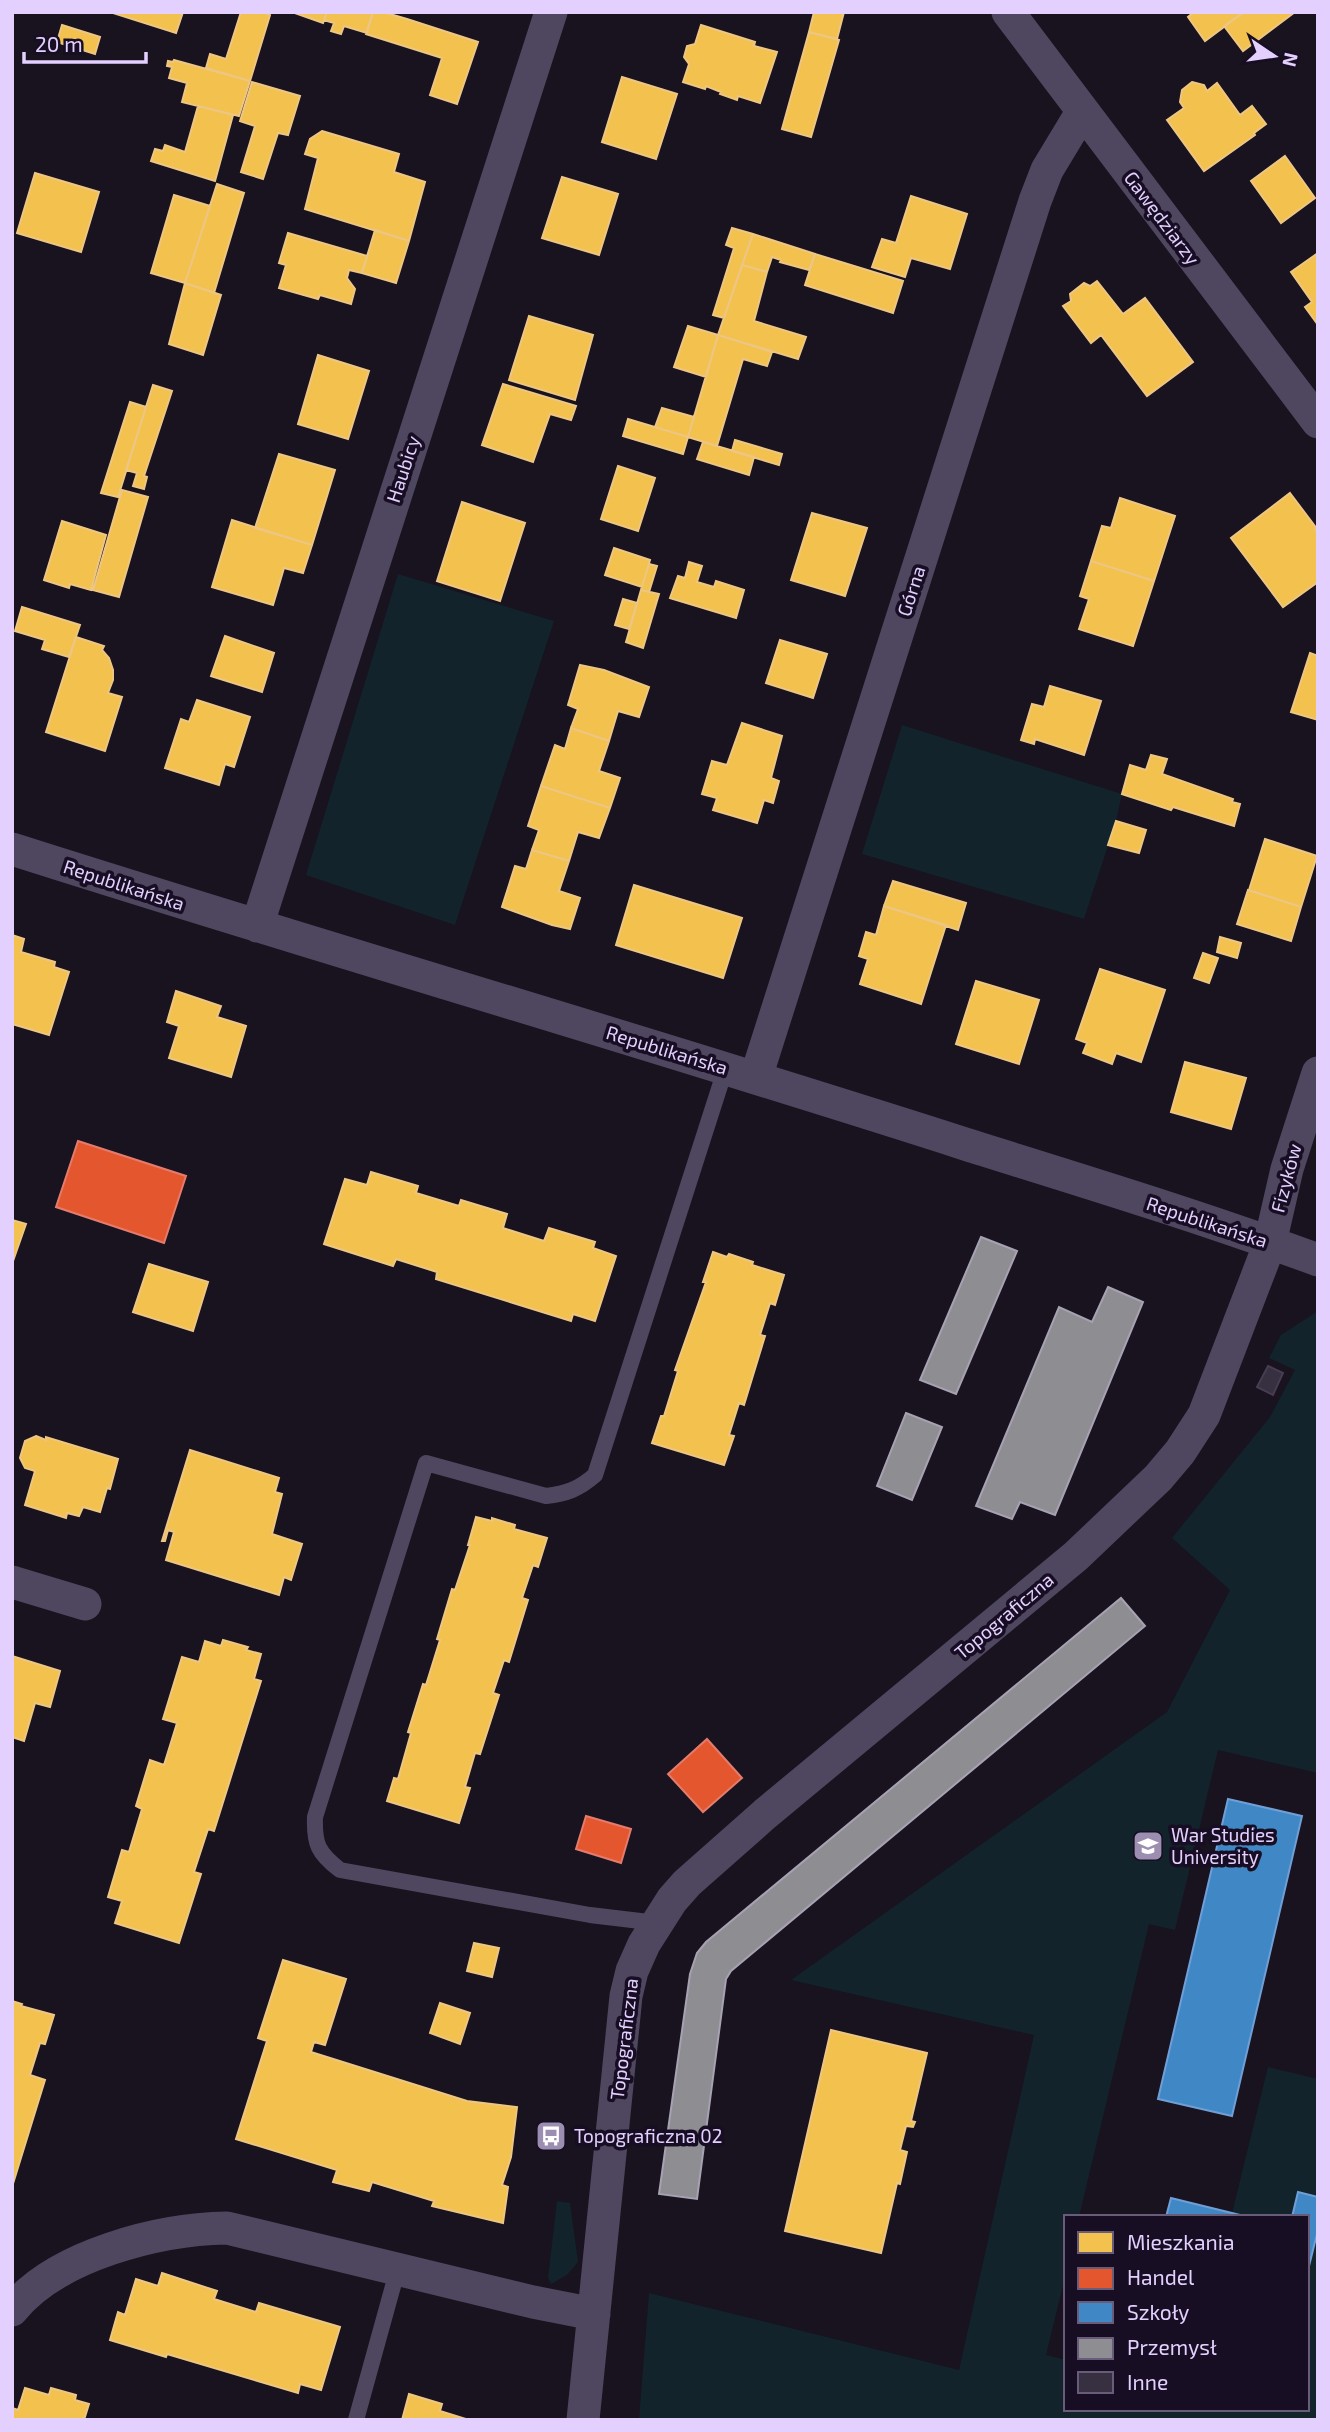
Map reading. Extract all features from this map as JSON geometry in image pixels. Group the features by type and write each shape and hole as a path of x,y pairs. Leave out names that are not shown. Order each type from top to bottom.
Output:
{"street":[{"name":"Haubicy","path":"257,926 551,12"},
{"name":"Gawędziarzy","path":"1008,12 1318,422"},
{"name":"Górna","path":"741,1072 1035,201 1054,158 1082,112"},
{"name":"Republikańska","path":"12,849 741,1072 1318,1260"},
{"name":"Fizyków","path":"1270,1243 1287,1169 1318,1073"},
{"name":"Topograficzna","path":"583,2420 626,1996 632,1971 656,1923 672,1900 735,1841 1076,1556 1158,1478 1195,1432 1204,1415 1270,1243"},
{"path":"12,1581 85,1604"},
{"path":"12,2310 41,2281 75,2263 169,2233 201,2228 227,2228 533,2302 594,2314"}],"lane":[{"path":"656,1923 600,1916 340,1870 324,1858 314,1839 315,1817 426,1463 546,1496 564,1494 580,1488 595,1475 741,1072"},
{"path":"356,2420 398,2268"}],"shaded area":[{"path":"398,574 554,621 455,925 306,875"},
{"path":"902,725 1122,794 1116,821 1084,919 862,854"},
{"name":"War Studies University","path":"1318,1311 1318,1773 1218,1750 1175,1930 1149,1924 1079,2215 1064,2215 1064,2281 1046,2355 1064,2360 1064,2411 1309,2411 1309,2263 1318,2230 1318,2420 639,2420 649,2293 959,2370 1034,2035 791,1980 1167,1712 1230,1590 1172,1538 1270,1417 1295,1370 1269,1358 1281,1335"},
{"path":"1268,2067 1318,2079 1318,2197 1295,2215 1232,2213"},
{"path":"557,2201 570,2203 578,2262 567,2275 551,2284 548,2278"}],"building: Mieszkania":[{"path":"110,12 183,12 176,33"},
{"path":"241,12 263,12 270,15 250,81 206,68 210,54 226,59"},
{"path":"292,12 327,12 323,23"},
{"path":"327,12 373,12 367,33 344,26 341,34 331,31 334,23 324,20"},
{"path":"373,12 383,12 478,42 457,104 430,95 442,58 366,34"},
{"path":"814,12 844,12 837,39 809,32"},
{"path":"1194,12 1244,12 1205,41 1188,17"},
{"path":"1244,12 1295,12 1243,51 1224,26"},
{"path":"62,25 100,37 95,54 57,42"},
{"path":"701,25 777,52 760,103 738,96 737,100 706,86 705,89 683,82 689,64 684,57 687,46 695,44"},
{"path":"809,32 839,40 811,137 782,129"},
{"path":"174,60 250,81 239,116 182,102 187,83 169,78 172,67 167,66 168,61"},
{"path":"622,77 677,94 656,159 602,142"},
{"path":"252,82 300,96 288,135 278,133 263,179 241,172 255,126 240,121"},
{"path":"1192,82 1204,85 1207,91 1217,83 1240,115 1252,106 1266,124 1254,133 1255,135 1204,171 1167,120 1184,108 1180,102 1182,90"},
{"path":"198,106 233,115 215,181 151,161 155,149 163,151 165,145 185,152"},
{"path":"322,131 399,154 394,172 425,182 409,241 305,209 318,158 305,154 310,139"},
{"path":"1285,156 1315,198 1281,223 1251,181"},
{"path":"35,173 99,192 81,252 17,233"},
{"path":"562,177 618,194 599,255 542,238"},
{"path":"217,184 244,193 214,293 185,283"},
{"path":"174,195 210,206 185,283 151,273"},
{"path":"911,196 967,214 950,269 911,258 905,277 872,267 882,239 896,243"},
{"path":"732,228 753,234 724,318 713,315 734,248 726,245"},
{"path":"375,230 409,241 396,283 362,273"},
{"path":"288,233 367,256 362,273 349,270 347,278 355,289 351,304 320,295 318,299 279,288 286,265 279,263"},
{"path":"753,234 815,254 809,270 772,257 767,272 742,265"},
{"path":"1318,253 1318,325 1305,307 1312,302 1291,272"},
{"path":"815,254 903,281 893,313 805,285"},
{"path":"742,265 767,272 754,321 806,337 798,359 718,335"},
{"path":"1097,281 1123,314 1145,298 1193,362 1147,396 1101,335 1091,343 1063,306 1071,301 1070,294 1084,283 1090,286"},
{"path":"185,283 221,295 203,355 169,344"},
{"path":"529,316 593,335 575,400 509,380"},
{"path":"688,326 718,335 706,377 674,367"},
{"path":"718,335 772,352 767,366 743,359 717,446 688,437"},
{"path":"318,355 369,371 348,439 298,424"},
{"path":"503,384 576,406 571,420 550,414 533,462 482,445"},
{"path":"153,385 172,391 144,476 147,477 144,489 133,486 137,473 126,470"},
{"path":"130,402 146,407 118,497 101,493"},
{"path":"662,408 694,417 688,437 655,427"},
{"path":"628,419 688,437 683,454 623,436"},
{"path":"735,440 782,454 779,465 732,451"},
{"path":"703,442 754,457 749,475 697,459"},
{"path":"279,454 335,470 312,545 255,528"},
{"path":"618,466 655,478 638,531 601,519"},
{"path":"122,490 148,497 119,597 93,590"},
{"path":"1290,493 1317,529 1318,582 1283,607 1231,538"},
{"path":"1120,498 1175,516 1154,581 1091,561 1102,526 1111,528"},
{"path":"462,502 525,523 500,601 437,581"},
{"path":"812,513 867,528 845,596 791,580"},
{"path":"232,520 312,545 303,573 284,568 273,605 212,587"},
{"path":"62,521 106,535 91,590 70,584 69,588 44,580"},
{"path":"614,548 650,560 642,587 605,575"},
{"path":"1091,561 1154,581 1133,646 1079,629 1089,599 1080,596"},
{"path":"689,562 702,566 697,582 714,587 716,581 744,590 736,618 670,598 678,576 685,578"},
{"path":"649,564 657,566 649,592 641,590"},
{"path":"641,590 659,594 643,648 626,642"},
{"path":"623,599 637,603 629,629 615,625"},
{"path":"22,607 80,625 69,657 42,649 45,640 15,631"},
{"path":"225,636 274,653 262,692 211,676"},
{"path":"76,637 104,646 102,650 109,658 113,670 113,680 108,693 122,697 105,751 46,732"},
{"path":"780,640 827,654 813,698 766,683"},
{"path":"1310,653 1318,656 1318,720 1291,712"},
{"path":"580,665 604,670 649,687 639,717 618,711 609,741 571,728 578,709 568,705"},
{"path":"1050,686 1101,701 1084,755 1035,739 1034,744 1021,740 1032,704 1044,707"},
{"path":"197,700 250,717 234,767 225,764 219,785 165,768 181,719 189,722"},
{"path":"742,723 782,736 771,778 779,781 773,803 764,800 757,823 713,810 717,798 702,794 712,761 727,765"},
{"path":"571,728 609,741 599,771 620,778 610,808 541,786 555,745 565,749"},
{"path":"1151,755 1167,759 1162,774 1233,799 1232,802 1240,804 1234,826 1122,794 1130,765 1146,770"},
{"path":"541,786 610,808 599,838 578,832 569,861 532,850 539,830 528,826"},
{"path":"1116,821 1146,830 1139,853 1108,845"},
{"path":"1265,839 1317,856 1301,907 1249,890"},
{"path":"532,850 569,861 559,891 580,898 570,929 502,907 515,866 526,869"},
{"path":"893,881 966,903 958,930 884,906"},
{"path":"634,885 742,918 723,978 616,945"},
{"path":"1248,890 1301,907 1291,941 1237,924"},
{"path":"884,906 946,925 921,1004 860,984 868,959 859,956 866,932 876,935"},
{"path":"12,935 24,939 21,952 55,962 54,967 69,972 49,1035 12,1024"},
{"path":"1220,937 1241,943 1237,958 1217,952"},
{"path":"1203,953 1218,958 1209,983 1194,978"},
{"path":"1100,969 1165,990 1141,1062 1116,1053 1112,1064 1083,1053 1087,1043 1076,1039"},
{"path":"976,981 1039,1000 1019,1064 956,1044"},
{"path":"176,991 221,1006 217,1017 246,1026 231,1077 169,1058 179,1026 167,1022"},
{"path":"1185,1062 1246,1078 1231,1129 1171,1112"},
{"path":"371,1172 418,1186 416,1193 459,1206 461,1200 507,1214 503,1228 544,1241 549,1228 595,1242 593,1248 616,1256 595,1321 573,1314 571,1321 436,1279 437,1272 396,1259 393,1266 324,1244 345,1179 367,1185"},
{"path":"12,1220 26,1224 12,1264"},
{"path":"713,1252 727,1257 729,1254 784,1275 775,1305 770,1303 760,1335 765,1336 744,1405 739,1403 729,1435 734,1436 724,1465 652,1443 661,1416 664,1416 678,1371 675,1370 706,1282 703,1282"},
{"path":"149,1264 208,1282 193,1331 133,1312"},
{"path":"36,1436 118,1459 100,1512 83,1507 79,1516 67,1513 66,1518 25,1505 35,1471 25,1468 20,1458 25,1441"},
{"path":"190,1450 279,1478 275,1492 282,1494 272,1534 302,1544 291,1580 284,1577 279,1595 166,1560 174,1532 168,1530 165,1541 162,1541"},
{"path":"476,1517 492,1521 492,1518 515,1525 514,1529 547,1538 538,1567 533,1565 522,1598 528,1600 509,1662 504,1660 493,1693 499,1695 480,1754 475,1753 465,1787 470,1788 459,1823 387,1801 394,1778 398,1779 411,1733 408,1732 423,1684 426,1685 440,1640 437,1639 452,1589 455,1590 470,1545"},
{"path":"223,1640 261,1654 254,1679 261,1681 214,1831 208,1829 194,1872 201,1874 179,1943 115,1923 122,1901 108,1897 122,1850 129,1852 142,1809 136,1806 150,1760 164,1765 177,1723 163,1719 182,1657 199,1662 205,1641 221,1646"},
{"path":"12,1656 60,1671 50,1707 35,1703 24,1741 12,1737"},
{"path":"474,1943 499,1948 492,1977 467,1971"},
{"path":"283,1960 346,1979 325,2045 314,2042 311,2052 467,2101 517,2107 511,2157 502,2185 508,2187 503,2223 432,2206 434,2201 372,2182 369,2191 333,2182 337,2170 236,2139 267,2041 258,2038"},
{"path":"12,2001 54,2015 45,2044 40,2043 30,2075 45,2080 12,2187"},
{"path":"440,2003 470,2013 460,2044 430,2033"},
{"path":"831,2030 927,2053 911,2121 915,2122 913,2127 906,2126 900,2150 907,2152 881,2253 785,2231"},
{"path":"162,2273 217,2291 214,2299 256,2312 259,2303 340,2327 321,2390 300,2384 298,2393 110,2340 118,2312 125,2315 136,2279 158,2286"},
{"path":"25,2388 49,2395 51,2388 76,2395 75,2400 89,2404 84,2420 12,2420 12,2408 18,2410"},
{"path":"409,2394 442,2404 440,2411 469,2420 402,2420"}],"building: Handel":[{"path":"78,1141 186,1176 164,1243 56,1207"},
{"path":"707,1739 742,1778 703,1812 668,1774"},
{"path":"586,1816 631,1829 621,1863 576,1849"}],"building: Szkoły":[{"path":"1228,1799 1302,1816 1232,2116 1158,2099"},
{"path":"1298,2192 1318,2197 1318,2230 1309,2266 1309,2215 1292,2215"},
{"path":"1171,2198 1240,2215 1167,2215"}],"building: Przemysł":[{"path":"981,1237 1017,1251 956,1394 920,1380"},
{"path":"1108,1287 1143,1302 1055,1515 1020,1502 1012,1519 976,1506 1059,1307 1092,1322"},
{"path":"906,1413 942,1427 912,1500 877,1486"},
{"path":"1121,1598 1145,1626 731,1971 726,1979 697,2199 659,2194 690,1974 697,1953 706,1942"}],"building: Inne":[{"path":"1268,1366 1283,1373 1273,1395 1257,1387"}],"place":[{"name":"War Studies University","path":"1148,1846"},
{"name":"Topograficzna 02","path":"551,2136"}]}
